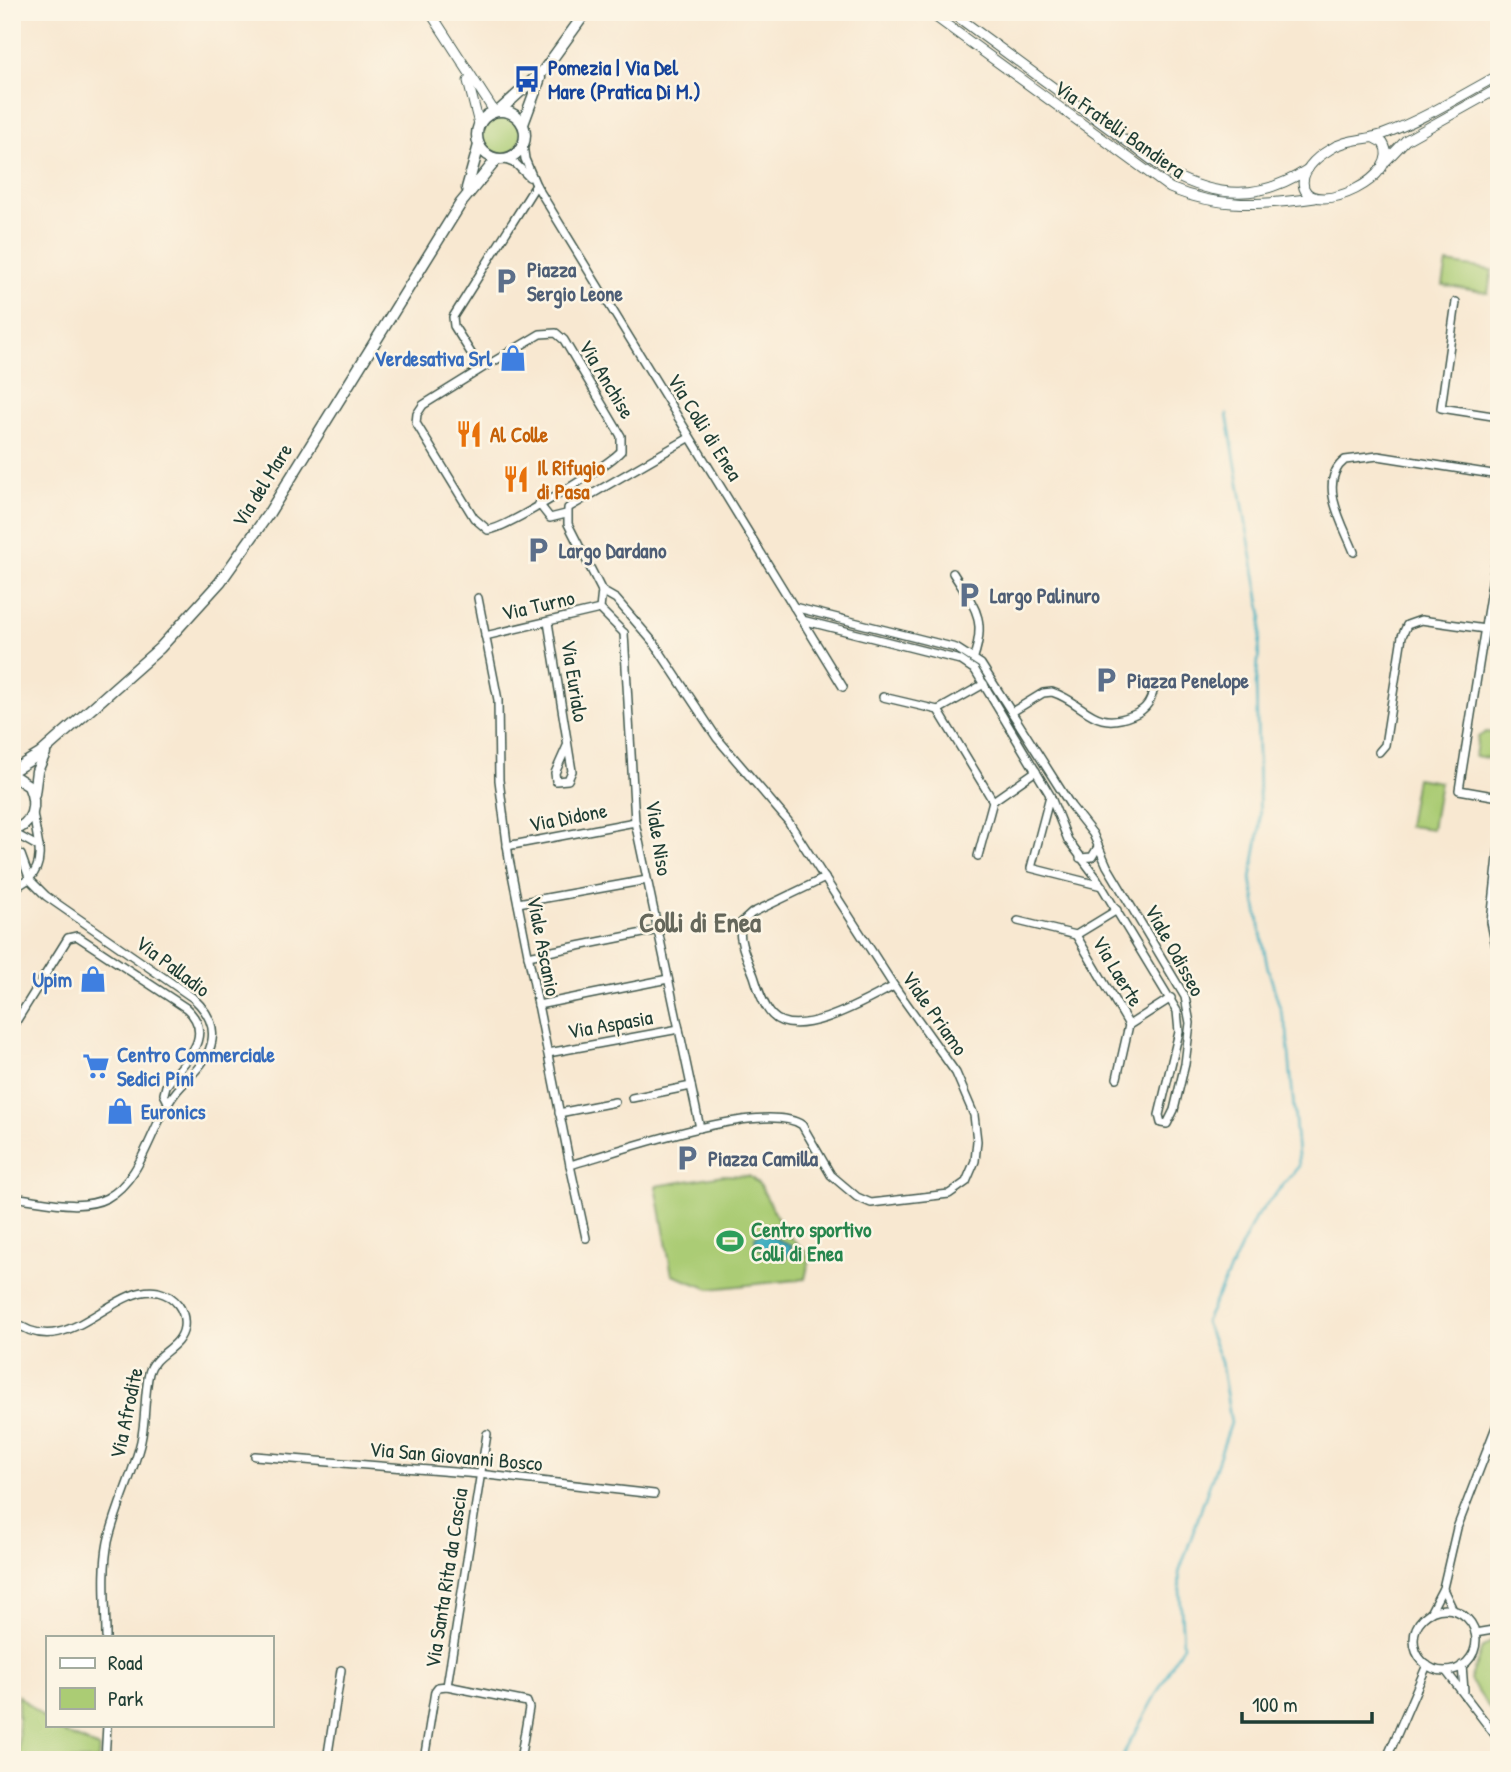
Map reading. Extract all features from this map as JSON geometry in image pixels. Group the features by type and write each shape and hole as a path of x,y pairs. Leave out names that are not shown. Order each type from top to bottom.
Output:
{"main road":[{"path":"544,70 523,124 523,144 516,154 500,159 479,145 479,124 544,70 586,12"},
{"path":"497,111 516,116 523,124"},
{"name":"Via del Mare","path":"34,795 23,779 12,773 47,747 166,642 231,567 269,513 461,203 475,169 479,145"},
{"name":"Via del Mare","path":"461,203 500,159"},
{"name":"Via del Mare","path":"33,813 37,771 47,747"},
{"path":"12,832 28,822 33,813"}],"street":[{"path":"430,12 464,69 497,111"},
{"name":"Via Fratelli Bandiera","path":"929,12 1170,188 1206,201 1242,206 1333,197 1354,190 1376,174 1386,160 1410,138 1499,88"},
{"name":"Via Fratelli Bandiera","path":"950,12 1168,172 1220,191 1254,192 1274,188 1308,169 1326,152 1343,142 1372,137 1499,75"},
{"path":"464,69 479,124"},
{"path":"1372,137 1385,146 1386,160"},
{"name":"Via Colli di Enea","path":"523,144 525,159 536,185 690,438 753,535 843,687"},
{"name":"Via Colli di Enea","path":"500,159 520,166 536,185"},
{"path":"1308,169 1304,188 1315,198"},
{"path":"481,369 454,326 453,317 536,185"},
{"path":"1456,302 1441,408 1499,417"},
{"name":"Via Anchise","path":"556,333 564,340 622,438 623,447 615,457 499,528 482,528 416,423 416,414 423,405 481,369 540,334 556,333"},
{"path":"539,504 550,518 566,514 573,502 690,438"},
{"path":"1354,552 1332,492 1336,471 1346,460 1378,456 1499,475"},
{"path":"566,514 602,592 600,608 624,633 639,625"},
{"path":"1498,542 1459,790 1499,797"},
{"path":"794,607 957,648 974,657 981,633 980,618 953,573"},
{"name":"Viale Priamo","path":"602,592 617,599 639,625 717,738 785,816 894,986 956,1073 971,1104 977,1135 976,1158 971,1176 958,1191 937,1198 871,1203 857,1197 831,1175 807,1132 797,1122 768,1116 700,1128"},
{"name":"Viale Ascanio","path":"478,598 498,700 499,775 507,846 586,1238"},
{"name":"Via Turno","path":"485,636 600,608"},
{"name":"Viale Odisseo","path":"802,620 922,650 965,662 973,667 1050,795 1080,858 1102,886 1179,1015 1180,1027 1159,1115 1164,1125 1172,1118 1181,1084 1189,1016 1181,989 1099,846 974,657"},
{"path":"1379,752 1385,745 1406,625 1421,620 1485,629"},
{"name":"Via Eurialo","path":"548,622 567,746"},
{"name":"Viale Niso","path":"624,633 635,822 700,1128"},
{"path":"922,650 923,639"},
{"path":"883,697 938,710 984,684"},
{"path":"1012,712 1043,693 1052,692 1098,719 1112,721 1144,709 1151,700 1155,685"},
{"path":"938,710 993,800"},
{"path":"978,856 993,800 1036,771"},
{"path":"1050,795 1031,868 1102,886"},
{"path":"12,889 30,880 39,864 33,813"},
{"path":"1064,828 1071,820 1081,819"},
{"name":"Via Didone","path":"507,846 635,822"},
{"path":"12,832 39,847"},
{"path":"1080,858 1092,857 1099,846"},
{"name":"Via Palladio","path":"12,848 23,858 30,880 52,901 183,991 206,1011 213,1032 209,1052 168,1102 130,1176 111,1196 81,1204 12,1197"},
{"path":"1499,848 1491,922 1499,962"},
{"path":"825,878 752,913 741,923 740,937 757,987 771,1014 790,1023 815,1020 834,1015 894,986"},
{"path":"518,903 647,880"},
{"name":"Via Laerte","path":"1018,921 1076,935 1117,910"},
{"path":"1130,931 1142,925"},
{"path":"528,956 658,930"},
{"name":"Via Laerte","path":"1076,935 1129,1025 1117,1078"},
{"path":"12,1028 68,938 77,936 186,1008 196,1019 200,1040 166,1086 164,1094 168,1102"},
{"path":"538,1005 668,979"},
{"name":"Via Laerte","path":"1129,1025 1171,999"},
{"name":"Via Aspasia","path":"548,1053 679,1029"},
{"path":"632,1098 691,1086"},
{"path":"559,1112 615,1101"},
{"path":"570,1165 700,1128"},
{"name":"Via Afrodite","path":"12,1320 30,1331 55,1333 150,1292 170,1297 182,1311 184,1327 180,1337 158,1358 150,1371 141,1440 108,1541 105,1567 106,1636"},
{"path":"1499,1419 1449,1551 1443,1588 1430,1613 1422,1619 1414,1638 1415,1648 1427,1665 1446,1671 1499,1740"},
{"name":"Via Santa Rita da Cascia","path":"424,1760 435,1691 440,1686 447,1686 486,1434"},
{"path":"1488,1449 1499,1453"},
{"name":"Via San Giovanni Bosco","path":"255,1456 480,1474 654,1494"},
{"path":"1443,1588 1454,1610 1467,1619 1475,1633 1474,1651 1462,1665 1446,1671"},
{"path":"1430,1613 1454,1610"},
{"path":"1475,1633 1499,1629"},
{"path":"1386,1760 1427,1665"},
{"path":"1462,1665 1464,1692"},
{"path":"327,1760 341,1670"},
{"path":"447,1686 527,1702 529,1709 520,1760"},
{"path":"106,1760 107,1726"}],"green space":[{"path":"501,115 515,121 521,135 515,149 501,155 487,149 481,135 487,121"},
{"path":"1447,263 1492,270 1488,293 1443,285"},
{"path":"1486,732 1499,734 1499,760 1475,756 1478,737"},
{"path":"1416,778 1440,782 1432,829 1408,826"},
{"name":"Centro sportivo Colli di Enea","path":"723,1175 749,1176 760,1185 784,1231 806,1252 809,1261 805,1279 710,1289 672,1275 656,1186"},
{"path":"1499,1636 1499,1722 1470,1680 1482,1648"},
{"path":"18,1695 46,1720 46,1726 99,1748 98,1760 19,1760"}],"water":[{"path":"762,1232 792,1246 785,1260 756,1247 755,1237"}],"waterway":[{"path":"1120,1760 1183,1645 1179,1573 1231,1423 1221,1362 1205,1322 1255,1218 1299,1166 1287,1031 1267,965 1251,879 1260,827 1256,684 1262,615 1227,414"}],"place":[{"name":"Pomezia | Via Del Mare (Pratica Di M.)","path":"527,79"},
{"name":"Piazza Sergio Leone","path":"506,281"},
{"name":"Verdesativa Srl","path":"513,358"},
{"name":"Al Colle","path":"469,434"},
{"name":"Il Rifugio di Pasa","path":"516,479"},
{"name":"Largo Dardano","path":"538,550"},
{"name":"Largo Palinuro","path":"969,595"},
{"name":"Piazza Penelope","path":"1106,680"},
{"name":"Upim","path":"93,979"},
{"name":"Centro Commerciale Sedici Pini","path":"96,1066"},
{"name":"Euronics","path":"120,1111"},
{"name":"Piazza Camilla","path":"687,1158"},
{"name":"Centro sportivo Colli di Enea","path":"730,1241"}],"district":[{"name":"Colli di Enea","path":"700,922"}]}
